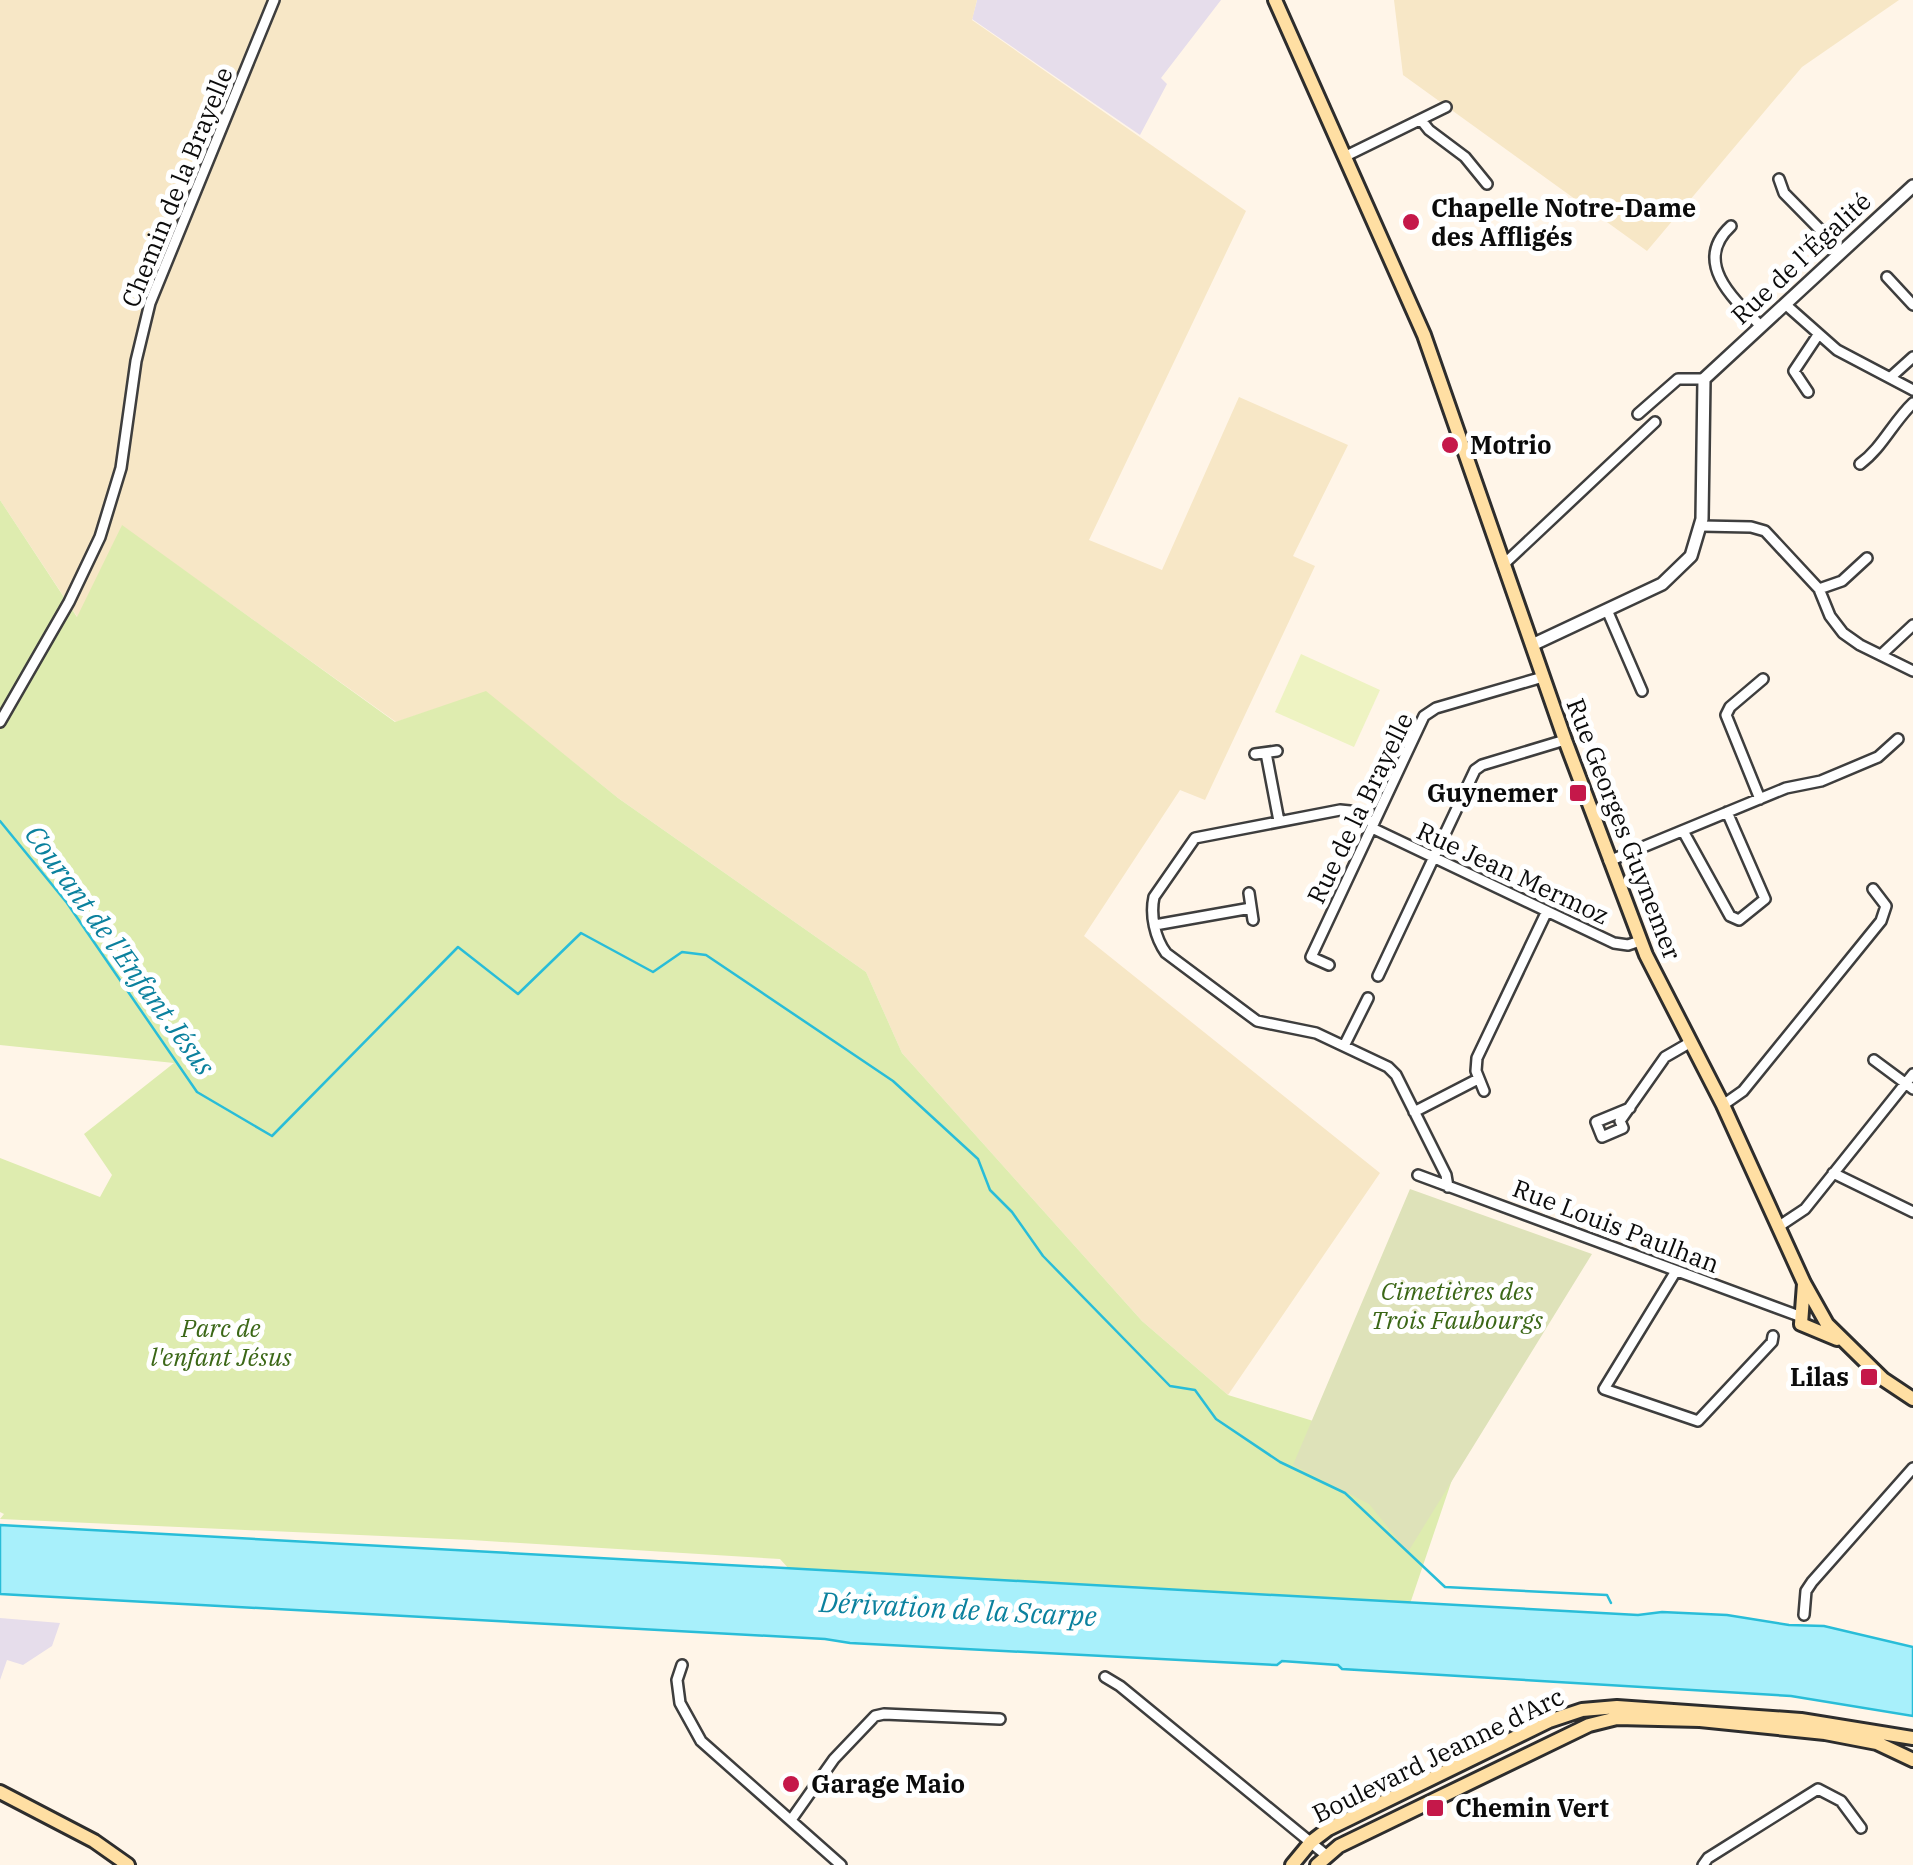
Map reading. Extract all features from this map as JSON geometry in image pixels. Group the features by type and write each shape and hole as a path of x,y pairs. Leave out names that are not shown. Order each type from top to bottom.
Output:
{"main road":[{"name":"Rue Georges Guynemer","path":"1275,0 1417,316 1565,740 1640,941 1723,1105 1804,1284 1829,1327 1892,1386 1913,1400"},
{"name":"Rue Georges Guynemer","path":"1801,1312 1804,1284"},
{"path":"1812,1305 1822,1312 1820,1325 1812,1329 1802,1325 1801,1312 1812,1305"},
{"name":"Rue Georges Guynemer","path":"1812,1329 1851,1349"},
{"name":"Boulevard Jeanne d'Arc","path":"1292,1865 1310,1842 1337,1824 1549,1722 1582,1710 1617,1707 1696,1711 1844,1726 1913,1738"},
{"name":"Boulevard Jeanne d'Arc","path":"1322,1860 1571,1734 1607,1720 1634,1717 1759,1724 1869,1741 1913,1756"},
{"path":"1844,1726 1888,1740 1913,1756"},
{"path":"0,1792 94,1841 128,1865"},
{"path":"0,1801 117,1865"}],"street":[{"name":"Chemin de la Brayelle","path":"0,722 96,548 121,468 136,361 150,303 274,0"},
{"path":"1346,156 1446,107"},
{"path":"1421,120 1465,156 1487,184"},
{"path":"1779,179 1784,193 1842,252"},
{"name":"Rue de l'Égalité","path":"1704,379 1913,186"},
{"path":"1731,226 1714,251 1714,269 1737,304 1761,326"},
{"path":"1887,277 1913,305"},
{"path":"1785,304 1845,355 1913,390"},
{"path":"1808,392 1794,371 1818,335"},
{"path":"1892,376 1913,358"},
{"path":"1532,645 1662,584 1691,556 1702,526 1704,379 1678,379 1638,414"},
{"path":"1860,464 1874,454 1892,423 1913,403"},
{"path":"1503,565 1654,422"},
{"path":"1702,526 1764,530 1819,589 1838,628 1855,642 1913,672"},
{"path":"1819,589 1842,581 1867,558"},
{"path":"1607,610 1642,691"},
{"path":"1881,654 1913,624"},
{"name":"Rue de la Brayelle","path":"1328,965 1311,957 1427,713 1543,676"},
{"path":"1760,799 1726,715 1762,679"},
{"path":"1609,862 1786,788 1821,782 1878,757 1898,739"},
{"path":"1378,976 1478,768 1565,740"},
{"path":"1266,753 1279,821"},
{"name":"Rue Jean Mermoz","path":"1155,925 1154,897 1191,841 1204,834 1345,810 1433,857 1614,942 1628,945 1640,941"},
{"path":"1682,831 1730,916 1744,918 1766,898 1727,812"},
{"path":"1723,1105 1743,1091 1881,921 1886,906 1873,889"},
{"path":"1249,893 1253,920"},
{"path":"1251,908 1155,925 1160,944 1166,953 1257,1021 1311,1032 1392,1071 1446,1175 1448,1187"},
{"path":"1484,1091 1478,1080 1477,1058 1547,910"},
{"path":"1344,1046 1368,998"},
{"path":"1630,1108 1665,1057 1691,1042"},
{"path":"1874,1060 1909,1086"},
{"path":"1778,1226 1802,1212 1909,1086 1913,1074"},
{"path":"1414,1112 1478,1080"},
{"path":"1833,1173 1913,1212"},
{"name":"Rue Louis Paulhan","path":"1418,1175 1676,1271 1801,1312"},
{"path":"1676,1271 1604,1388 1698,1421 1772,1342 1773,1336"},
{"path":"1804,1615 1805,1596 1812,1582 1913,1468"},
{"path":"682,1665 678,1694 695,1733 707,1748 840,1865"},
{"path":"1105,1678 1120,1686 1310,1842 1322,1860"},
{"path":"791,1820 827,1768 875,1716 1000,1720"},
{"path":"1703,1865 1708,1858 1818,1789 1837,1798 1861,1828"}],"shaded area":[{"path":"0,0 977,0 972,20 1246,211 1089,540 1162,570 1239,397 1348,445 1293,556 1315,566 1205,800 1180,790 1084,936 1380,1173 1228,1395 1142,1321 902,1053 866,972 618,798 486,692 396,722 122,526 78,618 0,500"},
{"path":"977,0 1221,0 1161,78 1167,84 1140,135 972,19"},
{"path":"1394,0 1899,0 1802,67 1647,251 1403,75"},
{"path":"0,1618 60,1623 52,1646 23,1665 7,1660 0,1680"}],"green space":[{"name":"Parc de l'enfant Jésus","path":"0,500 77,617 122,525 395,722 486,691 618,798 866,972 902,1053 1142,1321 1228,1395 1457,1465 1392,1657 840,1625 780,1559 471,1540 0,1519 4,1514 0,1512 0,1158 100,1197 112,1175 84,1134 174,1063 0,1045"},
{"path":"1301,654 1380,690 1354,747 1275,712"},
{"name":"Cimetières des Trois Faubourgs","path":"1410,1189 1592,1254 1408,1552 1369,1504 1293,1465"}],"water":[{"name":"Dérivation de la Scarpe","path":"0,1525 1638,1615 1727,1615 1824,1626 1913,1647 1913,1716 1791,1696 1342,1669 1338,1665 1282,1661 1277,1665 850,1643 0,1594"}],"waterway":[{"name":"Courant de l'Enfant Jésus","path":"0,821 67,903 197,1092 272,1136 458,947 518,994 581,933 653,972 682,952 706,955 893,1081 978,1159 990,1190 1012,1212 1043,1256 1170,1386 1195,1390 1216,1419 1280,1462 1345,1493 1445,1587 1607,1595 1611,1603"}],"place":[{"name":"Chapelle Notre-Dame des Affligés","path":"1411,222"},
{"name":"Motrio","path":"1450,445"},
{"name":"Guynemer","path":"1578,793"},
{"name":"Lilas","path":"1869,1377"},
{"name":"Garage Maio","path":"791,1784"},
{"name":"Chemin Vert","path":"1435,1808"}]}
